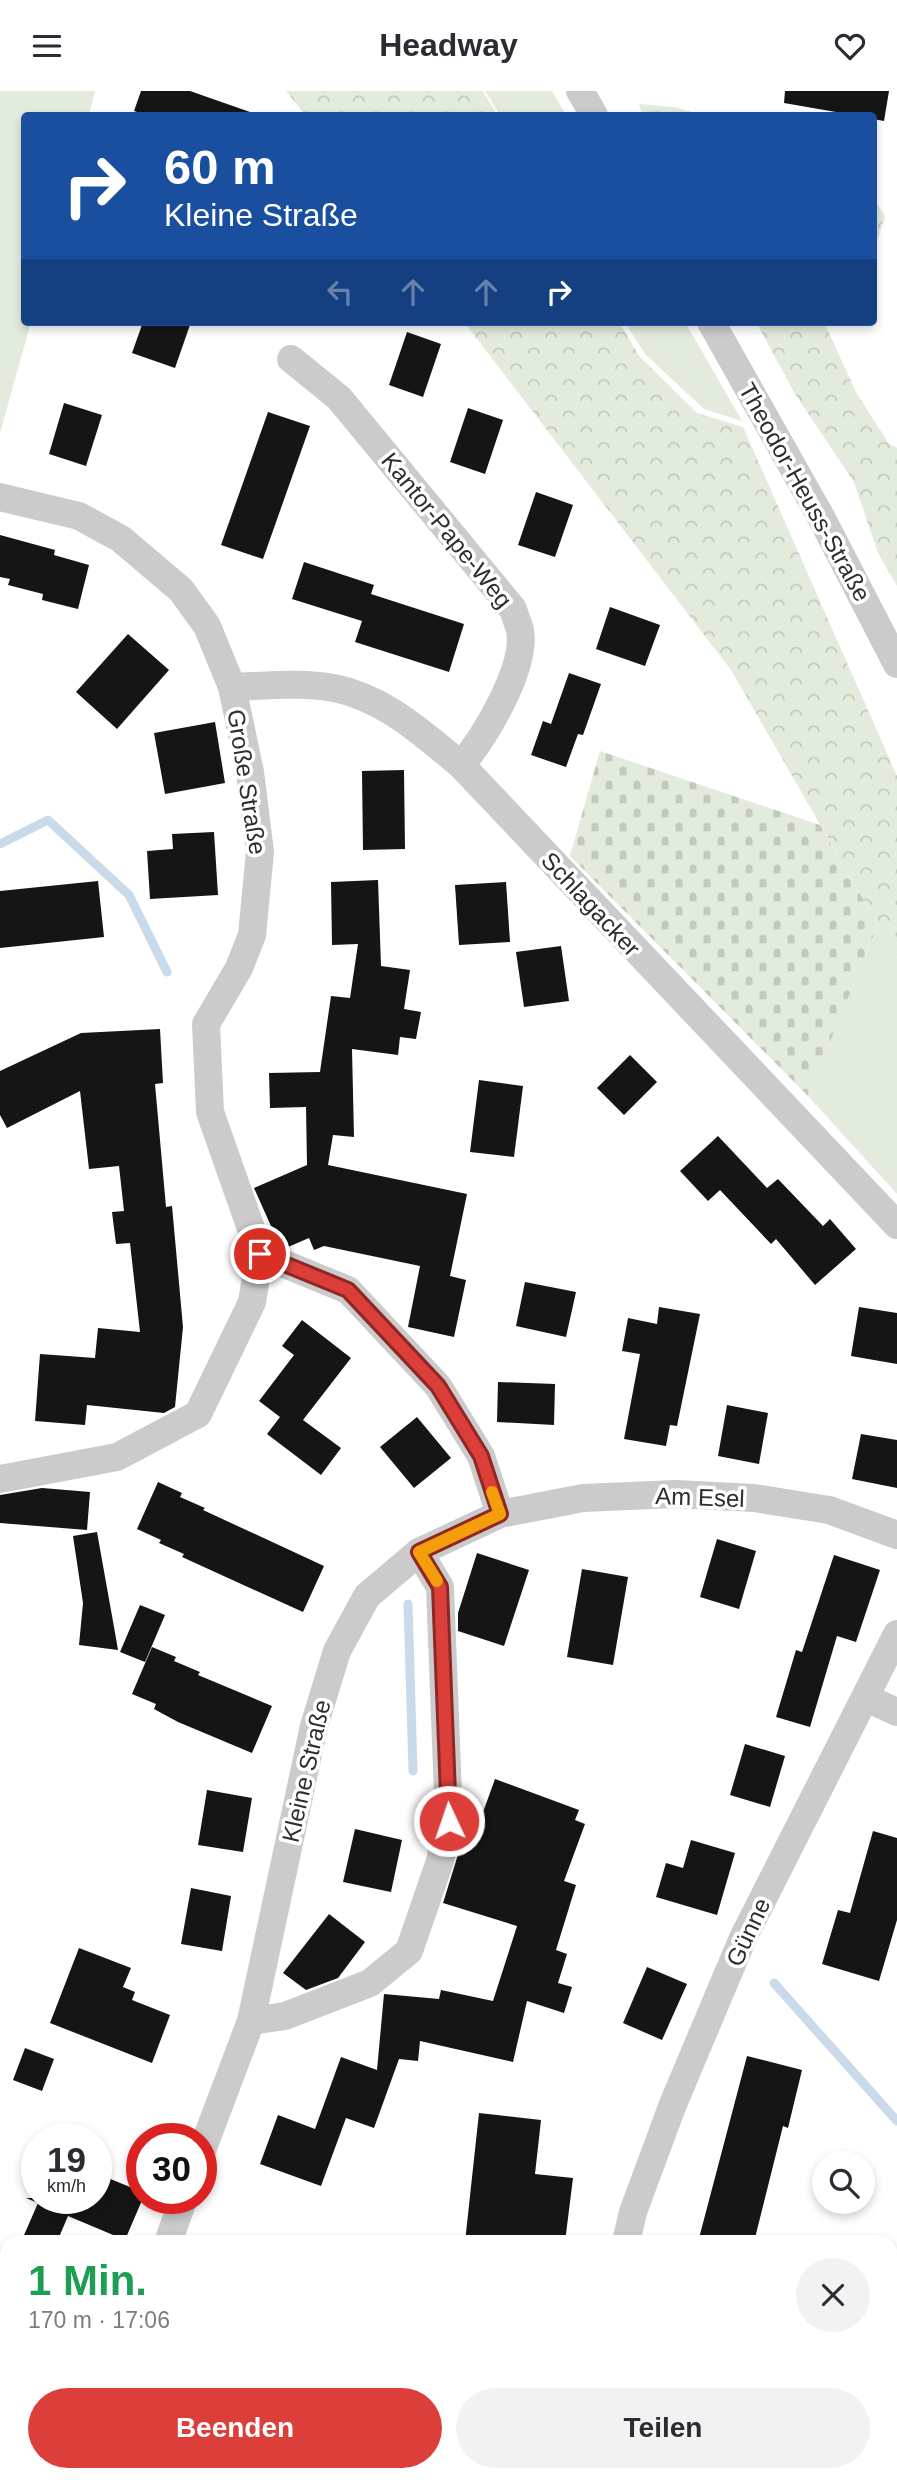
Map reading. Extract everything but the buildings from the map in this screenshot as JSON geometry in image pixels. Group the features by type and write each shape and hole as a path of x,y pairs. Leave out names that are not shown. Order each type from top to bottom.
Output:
{"street":[{"path":"580,91 592,112"},
{"name":"Theodor-Heuss-Straße","path":"713,326 821,517 897,664"},
{"name":"Kantor-Pape-Weg","path":"291,359 340,398 513,609 520,632 519,654 484,738 461,765"},
{"name":"Große Straße","path":"0,497 79,516 121,539 181,590 207,626 232,687 250,772 260,852 252,935 239,968 206,1024 210,1112 260,1254 252,1302 198,1414 117,1457 0,1479"},
{"name":"Schlagacker","path":"232,687 290,685 334,688 372,700 400,716 461,765 897,1225"},
{"path":"260,1254 348,1290 438,1386 481,1456 500,1514"},
{"name":"Am Esel","path":"500,1514 583,1498 676,1494 754,1498 829,1510 897,1535"},
{"name":"Kleine Straße","path":"212,2123 251,2021 314,1726 337,1651 367,1596 419,1552 500,1514"},
{"path":"251,2021 285,2016 370,1983 409,1951 440,1861 449,1821 440,1587 419,1552"},
{"name":"Günne","path":"628,2235 633,2212 673,2104 743,1938 897,1633"},
{"path":"866,1698 897,1712"},
{"path":"171,2235 178,2214"}],"green space":[{"path":"0,91 95,91 90,112 21,112 21,326 30,326 0,433"},
{"path":"286,91 483,91 495,112 303,112"},
{"path":"485,91 552,91 564,112 498,112"},
{"path":"639,104 674,107 692,112 641,112"},
{"path":"877,203 885,216 877,241"},
{"path":"467,326 621,326 640,357 697,413 743,427 897,776 897,958 731,670"},
{"path":"628,326 687,326 742,421 704,409 645,354"},
{"path":"758,326 826,326 856,392 889,444 897,448 897,586 878,553 854,482 795,394"},
{"path":"600,751 820,825 878,925 808,1096 570,856"},
{"path":"878,925 897,958 897,1194 808,1096"}],"waterway":[{"path":"0,844 48,820 129,895 167,972"},
{"path":"408,1604 413,1771"},
{"path":"774,1983 897,2121"}],"slow traffic":[{"path":"437,1581 419,1552 500,1514 492,1492"}],"route":[{"path":"260,1254 348,1290 438,1386 481,1456 500,1514 419,1552 440,1587 449,1821"}]}
